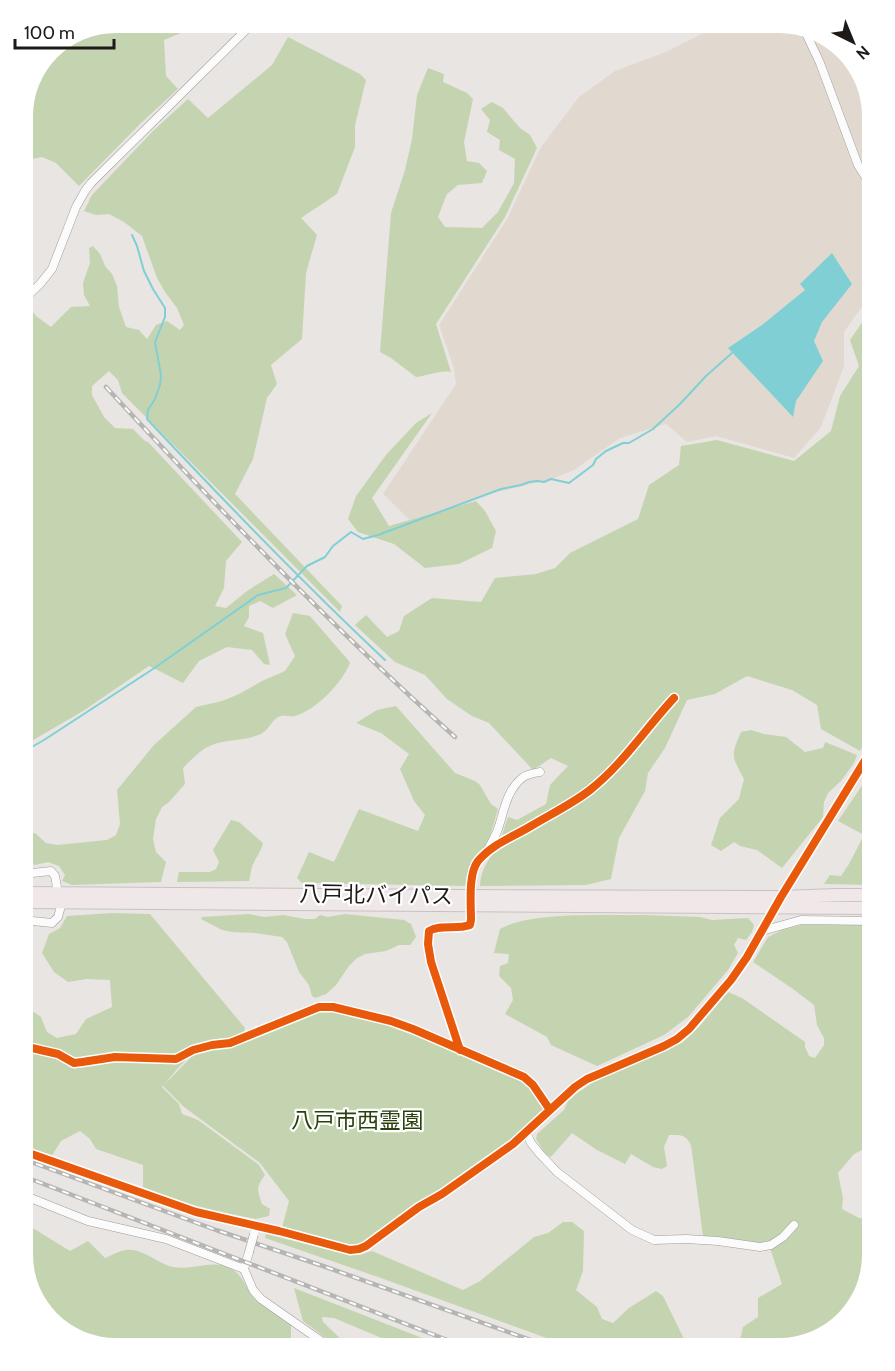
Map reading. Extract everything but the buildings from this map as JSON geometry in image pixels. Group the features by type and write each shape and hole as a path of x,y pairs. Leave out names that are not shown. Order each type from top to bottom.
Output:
{"highway":[{"name":"八戸北バイパス","path":"33,894 60,898"},
{"name":"八戸北バイパス","path":"778,902 837,895 862,896"},
{"name":"八戸北バイパス","path":"33,901 60,898 778,902 862,907"}],"street":[{"path":"33,291 52,269 76,207 91,183 242,33"},
{"path":"808,38 862,171"},
{"path":"460,1050 431,962 427,937 429,931 433,928 470,925 472,873 478,861 510,837 560,810 591,789 615,767 674,698"},
{"path":"33,1155 196,1212 255,1230 350,1250 366,1246 419,1207 494,1158 587,1079 664,1046 689,1029 736,974 862,767"},
{"path":"485,855 498,829 503,810 513,789 522,778 540,772"},
{"path":"33,872 51,871 55,876 60,898 58,917 52,923 33,921"},
{"path":"762,931 801,920 862,921"},
{"path":"33,1048 58,1054 74,1063 115,1057 176,1059 193,1050 230,1043 324,1006 357,1011 413,1029 524,1077 550,1110"},
{"path":"526,1132 531,1143 557,1172 632,1230 654,1240 718,1241 760,1247 771,1245 783,1237 794,1225"},
{"path":"33,1199 88,1221 166,1239 244,1269"},
{"path":"255,1230 244,1269 253,1290 261,1299 317,1338"}],"shaded area":[{"path":"703,33 785,33 806,37 823,46 823,72 849,72 851,74 859,94 862,116 862,306 844,332 844,366 821,427 794,458 716,436 687,442 666,424 620,438 574,470 552,479 489,494 413,523 383,494 456,384 454,368 439,325 507,219 541,147 579,97 615,71 666,52"}],"green space":[{"path":"181,33 164,40 166,76 178,89 79,186 56,163 42,157 33,159 33,110 42,79 50,65 61,54 84,39 100,35"},
{"path":"288,37 360,74 366,80 355,125 355,147 337,194 301,218 317,235 306,273 302,339 271,365 277,384 267,398 253,459 235,494 342,606 340,612 122,393 118,380 109,371 92,386 92,395 104,417 115,428 133,429 148,442 242,542 226,561 224,588 215,606 226,608 274,574 297,595 273,608 260,601 249,606 249,617 244,626 263,633 270,665 264,664 252,650 227,647 199,661 183,683 149,666 83,711 33,740 33,312 51,327 71,307 90,306 84,295 83,283 90,263 89,248 93,246 112,274 117,286 119,307 126,327 139,330 147,339 156,325 167,321 180,330 184,325 177,308 157,278 142,236 109,214 96,215 84,211 92,195 154,130 188,99 208,118 272,65"},
{"path":"428,68 444,74 443,82 467,93 473,99 464,142 467,161 479,163 487,171 482,183 458,185 447,194 438,217 445,227 482,228 498,212 514,183 515,159 499,150 500,140 487,132 490,120 481,109 492,102 503,108 520,128 530,135 537,148 505,217 436,324 451,372 416,377 380,352 391,213 412,139 417,95"},
{"path":"862,323 862,748 860,751 821,729 817,705 792,690 747,676 715,694 687,700 665,748 648,773 645,791 619,838 611,879 586,885 480,886 483,871 499,842 508,817 517,820 546,804 550,785 568,766 551,758 533,770 489,723 472,716 447,699 425,675 395,662 355,625 366,615 387,637 399,631 404,616 432,598 481,602 495,578 536,574 555,568 570,553 638,519 649,485 679,465 681,446 717,440 794,461 831,431 840,396 859,366 850,340"},
{"path":"432,413 372,498 389,526 476,501 485,511 496,531 492,548 459,564 425,568 394,544 358,532 348,519 356,496 386,455 416,423"},
{"path":"293,613 310,616 350,663 341,679 320,702 311,708 295,716 278,717 261,734 208,747 183,768 185,784 162,807 156,819 153,839 156,852 166,862 161,882 72,885 62,881 65,875 59,866 48,862 33,864 33,834 46,843 57,845 107,840 116,835 120,824 117,790 154,745 196,707 222,701 285,671 295,656 285,634"},
{"path":"396,706 455,773 480,785 491,804 498,809 483,853 469,867 468,886 302,883 297,878 309,852 334,862 359,809 418,831 425,815 414,801 400,769 409,754 381,733 356,723 377,710"},
{"path":"751,730 786,737 805,752 823,748 825,742 857,755 841,781 828,793 824,802 823,817 782,868 757,850 740,846 734,842 721,851 711,845 720,818 739,799 744,779 735,761 734,752 741,732"},
{"path":"862,785 862,834 838,821"},
{"path":"231,820 239,822 263,843 249,881 177,882 179,872 210,872 216,869 219,862 213,850"},
{"path":"862,839 862,885 824,884 830,875 841,876"},
{"name":"八戸市西霊園","path":"112,913 150,914 245,1028 243,1035 227,1041 204,1042 164,1085 198,1050 234,1044 293,1018 323,1008 356,1013 414,1031 525,1080 532,1086 546,1109 510,1141 479,1164 404,1213 361,1245 354,1247 282,1228 289,1201 260,1163 184,1107 163,1086 179,1104 182,1114 198,1120 259,1165 265,1175 258,1191 262,1204 270,1209 269,1216 255,1219 231,1214 189,1204 143,1187 143,1165 96,1149 90,1139 80,1131 61,1141 51,1157 33,1150 33,1012 41,1017 47,1032 57,1038 76,1034 86,1019 112,1007 110,980 87,979 68,982 54,972 42,953 49,934 60,928 67,916"},
{"path":"249,914 264,917 283,915 315,919 320,915 328,917 345,914 404,920 411,924 416,937 410,945 399,945 386,951 365,954 357,958 336,985 326,994 315,998 299,972 287,942 282,937 222,930 201,919 202,917"},
{"path":"644,915 700,917 712,920 748,918 754,925 746,940 738,938 734,945 738,953 728,970 688,1017 664,1035 597,1066 551,1045 547,1037 505,1014 513,1000 511,988 499,976 500,966 508,963 509,954 494,953 500,929 514,923 550,917"},
{"path":"801,925 862,925 862,1150 854,1154 838,1173 843,1198 842,1209 862,1218 861,1266 851,1297 838,1314 821,1327 790,1337 740,1338 743,1327 758,1317 758,1298 782,1284 769,1245 703,1236 691,1145 685,1137 669,1135 664,1147 667,1166 662,1169 653,1167 631,1154 625,1164 597,1150 572,1133 551,1157 546,1155 536,1139 537,1134 564,1110 568,1101 595,1081 683,1042 699,1027 728,992 742,998 805,1042 809,1056 815,1058 824,1045 824,1038 817,1025 814,1005 753,962 768,937"},
{"path":"563,1222 572,1222 584,1231 583,1271 576,1290 597,1307 602,1319 613,1323 629,1308 656,1291 663,1296 684,1338 546,1338 265,1238 266,1234 350,1255 372,1251 463,1290 480,1281 534,1237 548,1233"},
{"path":"33,1229 70,1251 88,1241 105,1258 121,1251 132,1250 173,1267 225,1266 240,1276 254,1298 291,1325 291,1338 110,1338 89,1334 65,1321 44,1297 34,1266"},
{"path":"294,1288 422,1338 382,1338 334,1318 322,1317 323,1322 340,1338 326,1338 303,1321"}],"water":[{"path":"832,253 852,284 822,322 814,341 823,361 796,401 793,417 728,348 762,325 805,290 800,284"}],"waterway":[{"path":"132,235 144,271 165,308 165,317 155,342 161,375 160,385 148,410 147,419 264,541 385,660"},
{"path":"33,746 153,669 258,595 286,588 307,566 325,557 333,546 351,532 363,539 378,535 501,489 529,482 544,482 551,479 569,483 593,465 596,459 606,451 623,443 629,443 653,429 732,353"}],"railway":[{"path":"106,387 276,566 364,653 455,737"},
{"path":"33,1163 216,1230 525,1338"},
{"path":"33,1180 442,1338"}],"cycle path":[{"path":"460,1050 431,962 428,944 429,931 470,925 471,881 478,861 496,845 590,790 624,757 674,698"},
{"path":"33,1155 196,1212 350,1250 366,1246 419,1207 442,1194 513,1144 575,1087 587,1079 664,1046 689,1029 731,980 747,957 862,765"},
{"path":"33,1048 58,1054 74,1063 115,1057 176,1059 193,1050 230,1043 319,1007 333,1007 391,1021 413,1029 524,1077 533,1085 550,1110"}]}
